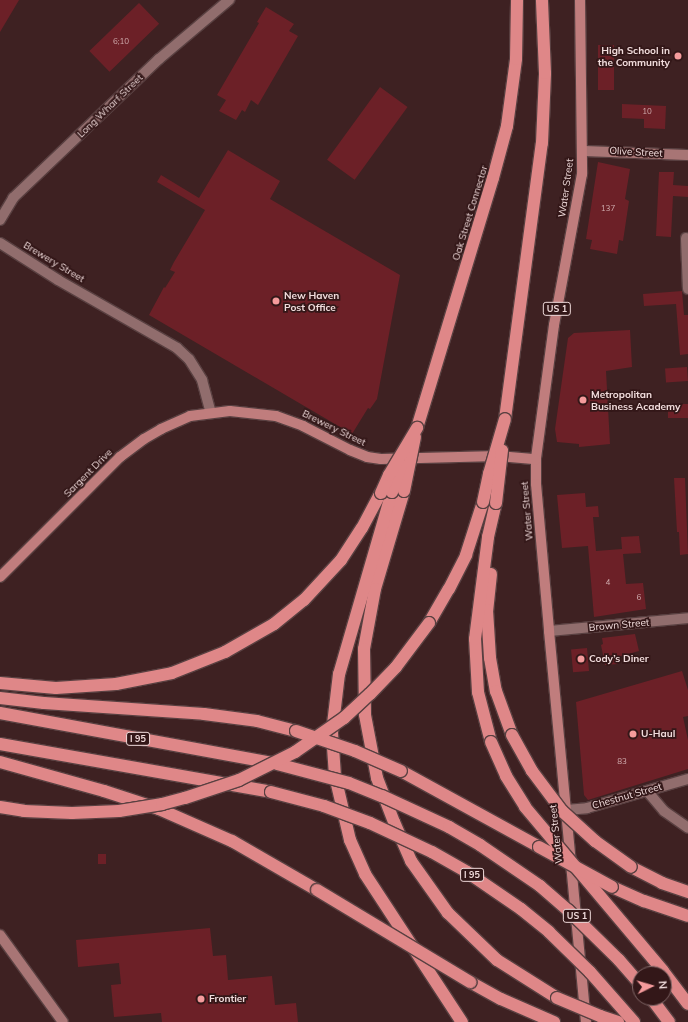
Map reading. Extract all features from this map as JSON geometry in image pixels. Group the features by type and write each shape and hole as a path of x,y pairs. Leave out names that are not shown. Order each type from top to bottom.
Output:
{"highway":[{"name":"Oak Street Connector","path":"417,428 493,178 505,132 516,59 517,0"},
{"path":"542,0 545,68 542,143 505,419 496,503 496,536 487,610 488,642 496,691 512,735 528,765 562,811 595,841 631,867 662,883 688,892"},
{"path":"0,807 66,813 118,811 178,800 239,780 295,752 344,718 396,667 429,623 450,589 466,555 483,502 489,474 505,419"},
{"path":"417,428 389,475 392,492 364,650 365,715 377,778 411,861 448,913 497,960 557,998 618,1022"},
{"path":"417,428 392,492 339,674 332,733 335,776 350,840 365,874 462,1022"},
{"path":"0,683 56,688 122,683 172,673 225,652 274,624 304,600 341,560 362,528 392,492"},
{"path":"496,503 488,537 475,639 478,692 491,742 506,776 525,807 663,971 688,1004"},
{"path":"0,698 44,703 204,714 256,721 296,731 355,750 401,771 612,887 644,901 688,916"},
{"name":"I 95","path":"0,713 277,764 329,777 382,796 449,827 480,845 540,886 568,910 632,975"},
{"name":"I 95","path":"0,744 271,792 324,806 370,823 432,852 467,872 522,909 549,932 590,972 634,1022"},
{"path":"0,762 104,791 159,809 232,841 470,982 502,999 551,1021"},
{"path":"657,1006 669,1022"}],"main road":[{"name":"Water Street","path":"580,0 583,151 579,198 554,325 536,459 536,484 586,1022"},
{"name":"Olive Street","path":"583,151 688,155"},
{"name":"Brewery Street","path":"211,413 230,411 276,416 303,426 367,457 381,459 498,456 536,459"},
{"name":"Sargent Drive","path":"0,577 120,457 161,429 190,416 211,413"},
{"path":"0,935 63,1022"}],"street":[{"name":"Long Wharf Street","path":"0,220 7,206 18,193 159,59 228,0"},
{"path":"686,238 688,289"},
{"name":"Brewery Street","path":"0,242 58,280 177,348 189,359 202,380 211,413"},
{"name":"Brown Street","path":"549,632 688,618"},
{"name":"Chestnut Street","path":"566,810 587,808 648,792 688,779"},
{"path":"648,792 664,811 688,828"}],"building":[{"path":"0,0 19,0 0,32"},
{"path":"139,3 159,24 110,72 89,51"},
{"path":"266,7 294,24 289,31 298,36 258,105 251,100 245,112 242,110 236,120 219,111 226,100 217,95 259,23 257,22"},
{"path":"598,45 614,45 614,90 598,90"},
{"path":"380,87 408,107 355,180 327,160"},
{"path":"622,104 666,106 665,129 644,128 644,119 622,118"},
{"name":"New Haven Post Office","path":"228,150 280,181 270,199 400,275 377,399 370,409 368,408 352,434 149,315 164,287 165,288 175,272 170,270 174,262 205,210 157,182 161,175 199,198"},
{"path":"598,162 630,169 625,199 629,201 623,241 619,240 617,254 590,249 592,240 586,239"},
{"path":"659,172 674,172 673,185 688,186 688,197 673,196 671,237 656,236"},
{"path":"682,291 684,315 688,315 688,354 680,355 676,304 644,306 643,294"},
{"name":"Metropolitan Business Academy","path":"630,330 632,367 606,371 610,444 579,447 579,444 557,442 555,429 568,338 574,333"},
{"path":"687,367 688,381 666,383 665,369"},
{"path":"668,404 688,404 688,418 668,418"},
{"path":"674,478 685,478 688,554 680,555 679,532 677,532"},
{"path":"585,493 586,507 598,506 599,517 593,517 596,551 622,549 621,537 639,536 641,553 623,554 626,584 643,583 646,609 594,617 588,546 562,548 557,495"},
{"path":"635,634 639,651 617,657 618,664 605,665 601,645 603,644 602,638"},
{"path":"587,648 589,671 573,672 571,649"},
{"path":"682,671 688,690 688,716 683,717 688,740 688,769 588,800 584,795 576,702"},
{"path":"98,854 106,854 106,864 98,864"},
{"path":"210,928 213,956 226,955 228,980 272,976 275,1005 296,1003 298,1022 162,1022 161,1013 114,1017 111,985 121,984 119,963 78,967 76,940"}],"place":[{"name":"High School in the Community","path":"678,56"},
{"name":"New Haven Post Office","path":"276,301"},
{"name":"Metropolitan Business Academy","path":"583,400"},
{"name":"Cody’s Diner","path":"581,659"},
{"name":"U-Haul","path":"633,734"},
{"name":"Frontier","path":"201,999"}]}
